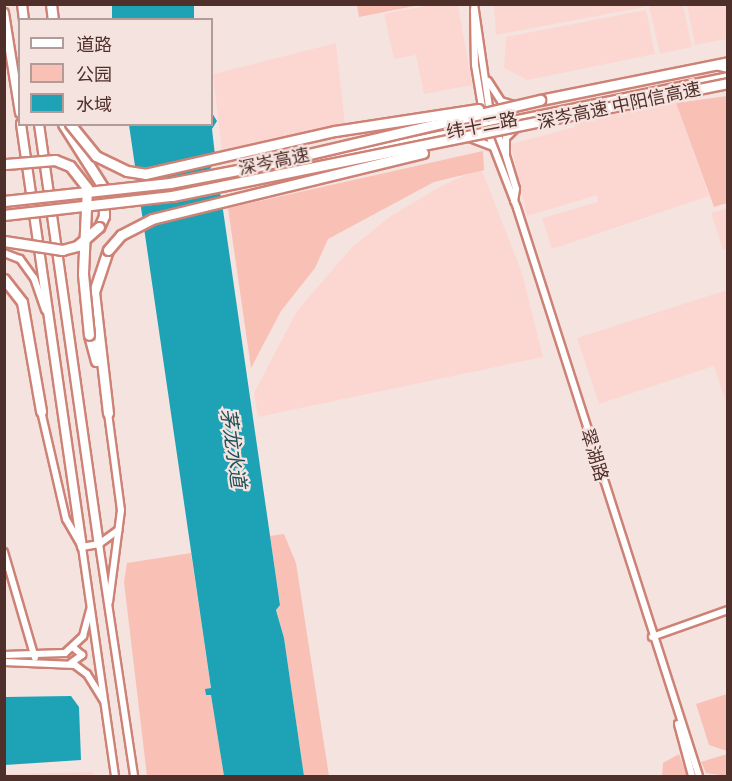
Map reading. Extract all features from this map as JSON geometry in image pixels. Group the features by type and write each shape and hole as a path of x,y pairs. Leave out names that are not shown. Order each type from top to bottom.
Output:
{"highway":[{"name":"深岑高速 中阳信高速","path":"540,100 728,62"},
{"name":"深岑高速 中阳信高速","path":"510,130 728,83"},
{"path":"72,126 96,156 127,171 145,174 335,131 540,100"},
{"name":"深岑高速","path":"4,201 170,183 236,171 540,100"},
{"path":"4,241 62,250 77,246 99,227 104,216 103,187 64,126"},
{"path":"108,413 94,292 108,250 121,235 152,219 510,130"},
{"name":"深岑高速","path":"4,215 172,196 510,130"},
{"path":"4,165 55,160 70,166 87,188 83,274 89,335 103,380"},
{"path":"4,279 22,302 41,411"}],"main road":[{"path":"4,13 18,100"},
{"path":"21,126 82,547"},
{"path":"39,126 99,544"}],"street":[{"name":"翠湖路","path":"474,7 487,79 484,126 514,201 675,709 692,773 699,777"},
{"name":"翠湖路","path":"474,7 478,87 486,114 506,156 516,189 514,201"},
{"path":"307,162 306,152 718,66 728,69"},
{"name":"纬十二路","path":"272,169 728,76"},
{"path":"487,79 501,101 521,107"},
{"path":"430,126 472,110 478,103 478,87"},
{"path":"506,156 506,138 529,117"},
{"path":"452,132 492,147"},
{"path":"4,253 20,259 34,278 50,327"},
{"path":"41,411 66,519 82,547 115,777"},
{"path":"108,413 120,500 120,529 108,611"},
{"path":"82,547 99,544 120,529"},
{"path":"99,544 134,777"},
{"path":"4,552 36,662"},
{"path":"4,655 56,655 74,648 87,625 91,603"},
{"path":"652,637 728,610"},
{"path":"70,663 82,655 74,648"},
{"path":"4,662 70,663 87,674 105,703"},
{"path":"692,773 705,777"}],"shaded area":[{"path":"431,5 458,5 472,85 424,94 416,55 394,59 384,14"},
{"path":"494,5 644,5 644,7 496,35"},
{"path":"649,5 683,5 692,47 660,54"},
{"path":"687,5 727,5 727,39 695,45"},
{"path":"646,10 655,54 527,80 504,68 506,37"},
{"path":"336,43 345,124 222,151 213,74"},
{"path":"676,103 709,196 552,249 542,218 598,202 597,195 527,216 511,144 575,127 574,121"},
{"path":"481,168 522,273 543,357 258,417 254,393 297,311 352,247 391,216 441,186"},
{"path":"727,208 727,249 723,250 711,213"},
{"path":"727,290 727,406 714,366 599,404 577,338"},
{"path":"93,772 93,776 5,776 5,774"}],"green space":[{"path":"357,4 419,5 359,17"},
{"path":"727,96 727,203 714,207 676,103"},
{"path":"483,151 484,170 434,182 328,239 315,268 281,311 251,368 228,208"},
{"path":"284,534 296,563 329,776 304,776 284,638 276,609 280,604 270,536"},
{"path":"191,553 211,689 206,689 211,694 224,776 147,776 124,582 127,563"},
{"path":"728,694 727,751 709,745 696,704"},
{"path":"679,754 687,776 662,776 663,763"},
{"path":"727,754 727,776 706,773 701,762"}],"water":[{"path":"112,5 194,5 194,18 112,18"},
{"name":"茅龙水道","path":"213,115 217,121 212,129 215,155 209,173 221,196 280,605 276,610 284,638 304,776 224,776 211,695 206,695 205,689 211,688 129,126 213,126"},
{"path":"71,696 79,707 81,760 5,765 5,697"}]}
